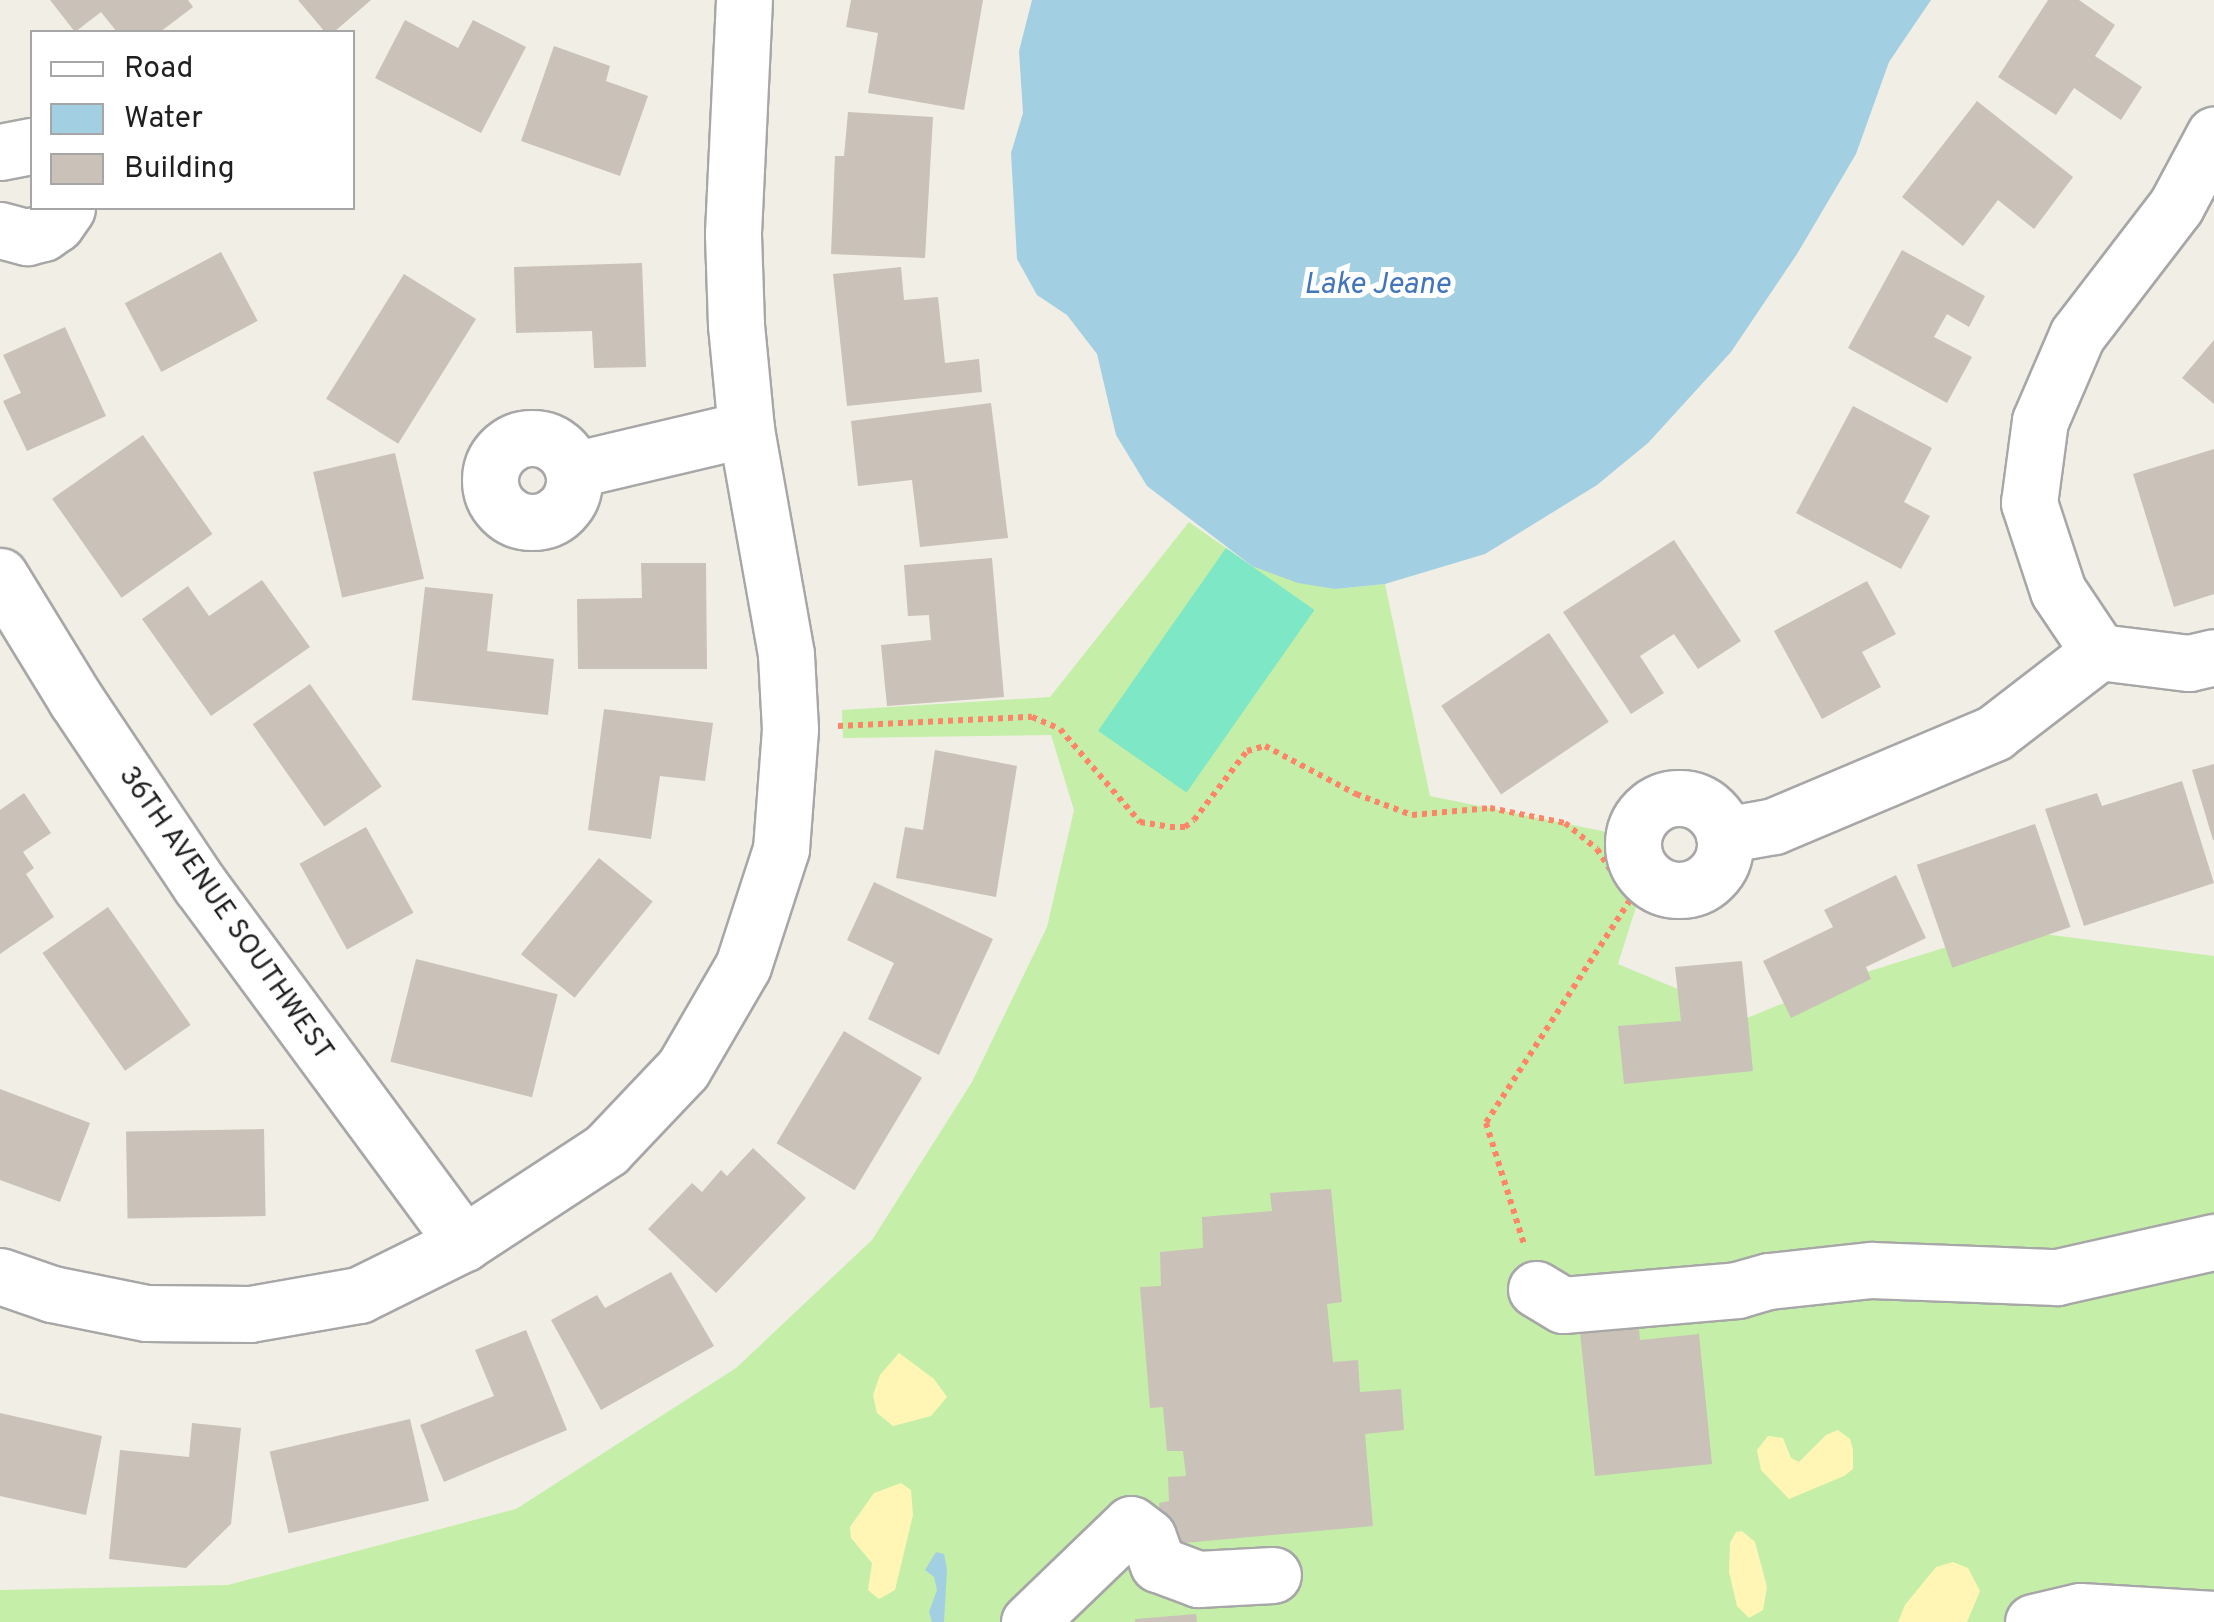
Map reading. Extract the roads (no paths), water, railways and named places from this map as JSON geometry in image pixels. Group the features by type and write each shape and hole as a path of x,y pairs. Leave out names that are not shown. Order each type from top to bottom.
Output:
{"street":[{"path":"0,1276 52,1294 146,1314 250,1314 359,1295 464,1243 606,1150 683,1069 743,966 781,848 790,729 786,654 746,429 733,233 744,0"},
{"path":"2100,652 2058,590 2029,503 2040,421 2077,336 2176,206 2214,136"},
{"path":"0,152 30,146"},
{"path":"0,230 27,237 43,233 66,210"},
{"path":"573,470 746,429"},
{"name":"36TH AVENUE SOUTHWEST","path":"0,576 76,700 200,885 464,1243"},
{"path":"1724,835 1774,826 1994,733 2100,652 2188,663 2214,656"},
{"path":"1536,1289 1563,1305 1737,1290 1769,1281 1871,1270 2057,1276 2214,1242"},
{"path":"1030,1622 1131,1524 1148,1537 1158,1564 1198,1579 1273,1575"},
{"path":"2033,1622 2080,1611 2214,1619"}],"water":[{"name":"Lake Jeane","path":"1032,0 1931,0 1889,62 1856,154 1797,254 1731,352 1648,443 1597,485 1485,554 1385,584 1335,589 1298,583 1252,566 1147,486 1116,435 1097,354 1067,315 1037,295 1017,259 1011,153 1023,113 1019,51"},
{"path":"936,1552 944,1554 947,1569 944,1622 932,1622 929,1612 937,1590 934,1577 925,1570"}]}
